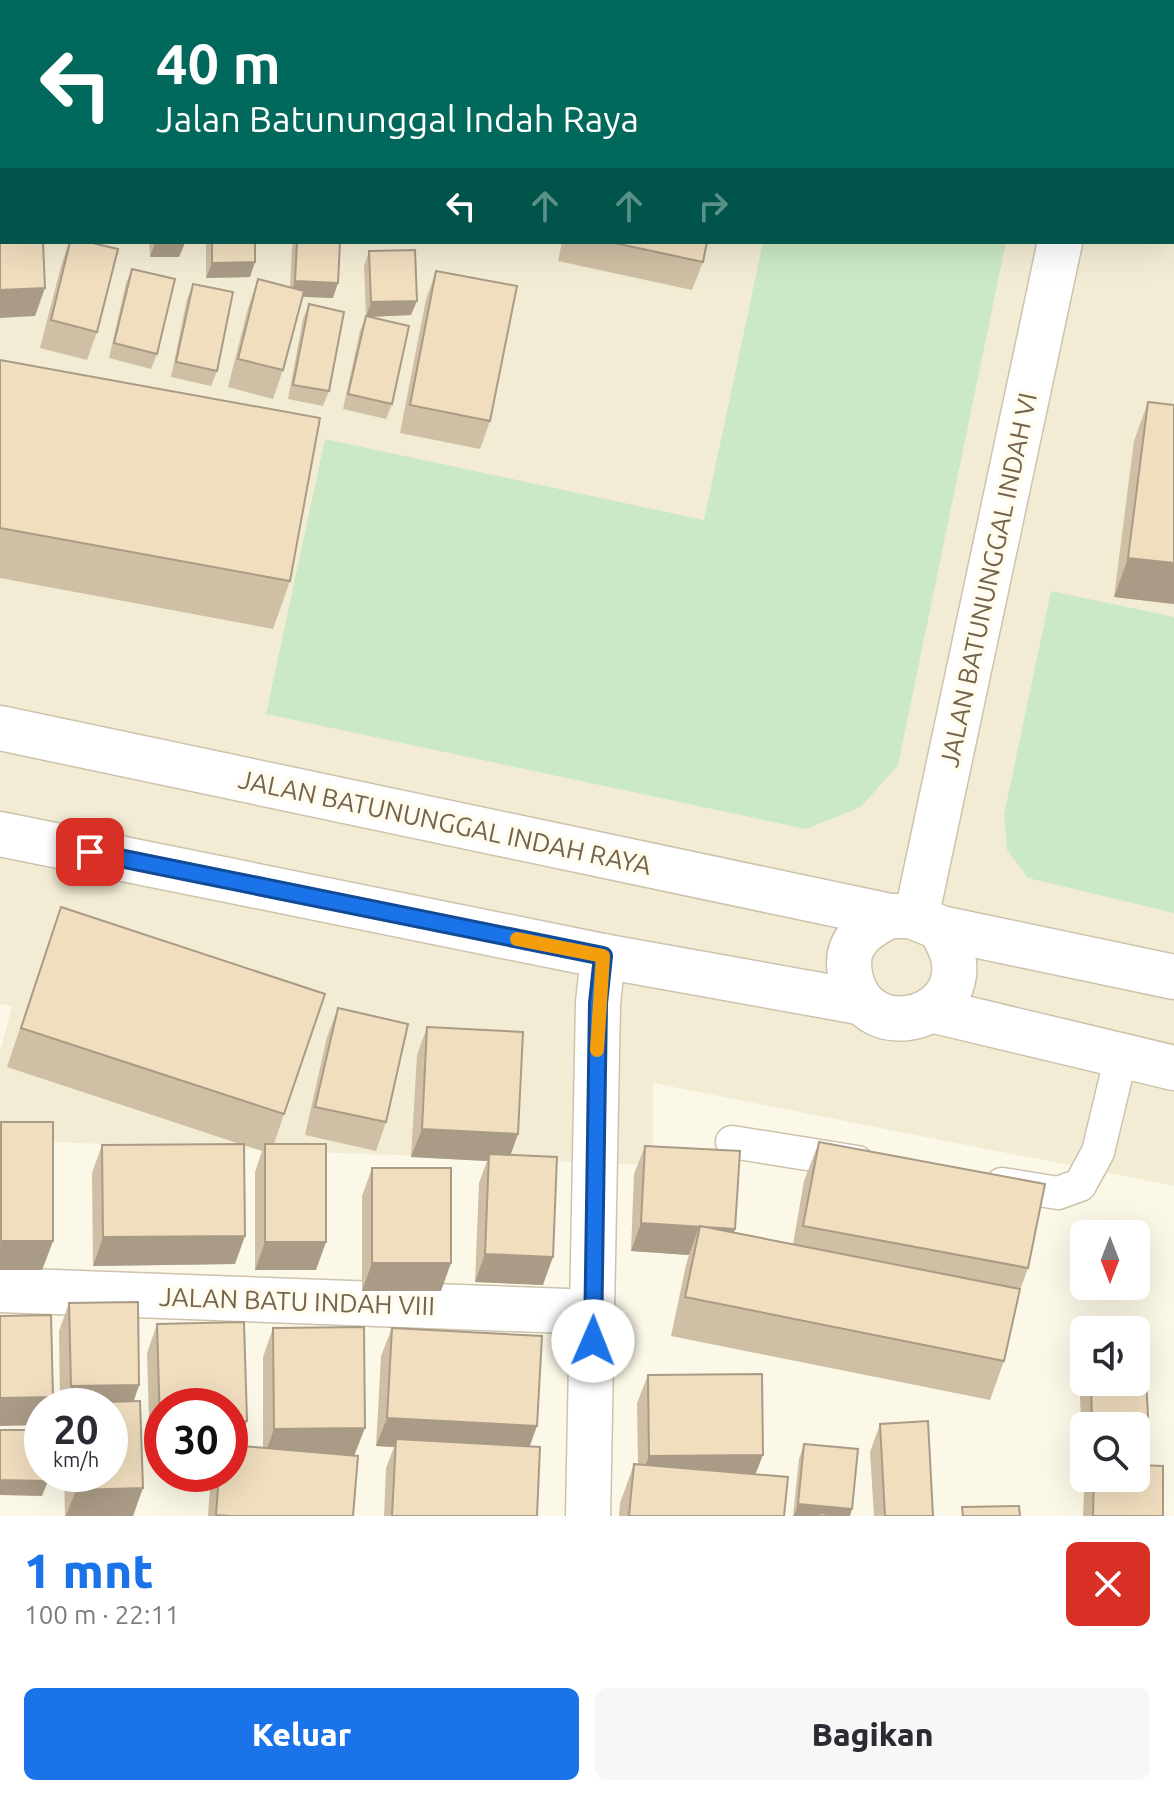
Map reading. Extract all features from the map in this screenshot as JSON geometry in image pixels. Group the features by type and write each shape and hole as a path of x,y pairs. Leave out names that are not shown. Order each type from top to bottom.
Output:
{"street":[{"name":"JALAN BATUNUNGGAL INDAH VI","path":"916,921 1060,244"},
{"name":"JALAN BATUNUNGGAL INDAH RAYA","path":"0,728 1174,977"},
{"path":"0,834 603,956 859,1002 891,1019 913,1019 931,1010 945,996 953,977 953,956 916,921 871,924 857,939 849,957 850,979 859,1002"},
{"path":"588,1516 596,1089 603,956"},
{"path":"931,1010 1174,1068"},
{"name":"JALAN BATU INDAH VIII","path":"0,1290 594,1312"}],"lane":[{"path":"965,1179 1058,1193 1080,1185 1098,1152 1121,1056"},
{"path":"732,1142 887,1166"}],"shaded area":[{"path":"0,244 1174,244 1174,1186 653,1083 653,1165 0,1140 0,1052 12,1006 0,1004"}],"green space":[{"path":"763,244 1006,244 898,765 861,807 806,829 266,714 325,439 704,520"},
{"path":"1051,591 1174,617 1174,913 1028,878 1007,850 1004,815"}],"building":[{"path":"0,244 43,244 45,288 0,290"},
{"path":"70,244 97,244 118,249 97,332 51,320"},
{"path":"212,244 255,244 255,262 212,263"},
{"path":"297,244 340,244 338,283 295,281"},
{"path":"619,244 707,244 703,262"},
{"path":"415,250 417,301 371,302 369,251"},
{"path":"132,269 175,279 157,354 114,343"},
{"path":"436,271 517,286 490,421 410,405"},
{"path":"258,279 304,291 283,370 238,359"},
{"path":"193,284 233,292 217,371 176,362"},
{"path":"309,304 344,312 329,391 293,385"},
{"path":"366,316 409,326 392,404 348,394"},
{"path":"0,360 320,418 290,581 0,528"},
{"path":"1148,402 1174,405 1174,563 1128,558"},
{"path":"61,907 325,994 284,1114 21,1028"},
{"path":"338,1008 408,1024 386,1122 315,1107"},
{"path":"427,1027 523,1032 518,1134 422,1129"},
{"path":"1,1122 53,1122 53,1241 1,1241"},
{"path":"819,1142 1045,1184 1028,1268 803,1226"},
{"path":"244,1144 245,1236 103,1237 102,1145"},
{"path":"265,1144 326,1144 326,1242 265,1242"},
{"path":"645,1146 740,1151 735,1229 641,1223"},
{"path":"489,1154 557,1157 553,1257 485,1254"},
{"path":"372,1168 451,1168 451,1263 372,1263"},
{"path":"700,1226 1020,1289 1004,1361 685,1297"},
{"path":"138,1302 139,1385 71,1386 69,1303"},
{"path":"51,1315 53,1388 24,1388 24,1398 0,1398 0,1316"},
{"path":"244,1322 246,1388 159,1388 157,1324"},
{"path":"364,1327 365,1428 274,1429 273,1328"},
{"path":"392,1328 542,1336 537,1426 387,1418"},
{"path":"762,1374 763,1455 649,1456 648,1375"},
{"path":"1091,1396 1147,1396 1148,1412 1092,1412"},
{"path":"128,1401 140,1401 143,1488 128,1488"},
{"path":"928,1421 933,1516 885,1516 880,1424"},
{"path":"0,1430 24,1430 24,1480 0,1480"},
{"path":"396,1439 540,1447 537,1516 392,1516"},
{"path":"804,1444 858,1449 852,1509 798,1504"},
{"path":"248,1447 358,1456 353,1516 216,1515 218,1492 248,1492"},
{"path":"634,1464 788,1477 784,1516 629,1516"},
{"path":"1150,1466 1163,1466 1163,1516 1093,1516 1094,1492 1150,1492"},
{"path":"1019,1506 1020,1516 963,1516 962,1507"}],"slow traffic":[{"path":"517,939 603,956 597,1050"}],"route":[{"path":"90,852 603,956 598,1003 593,1341"}]}
